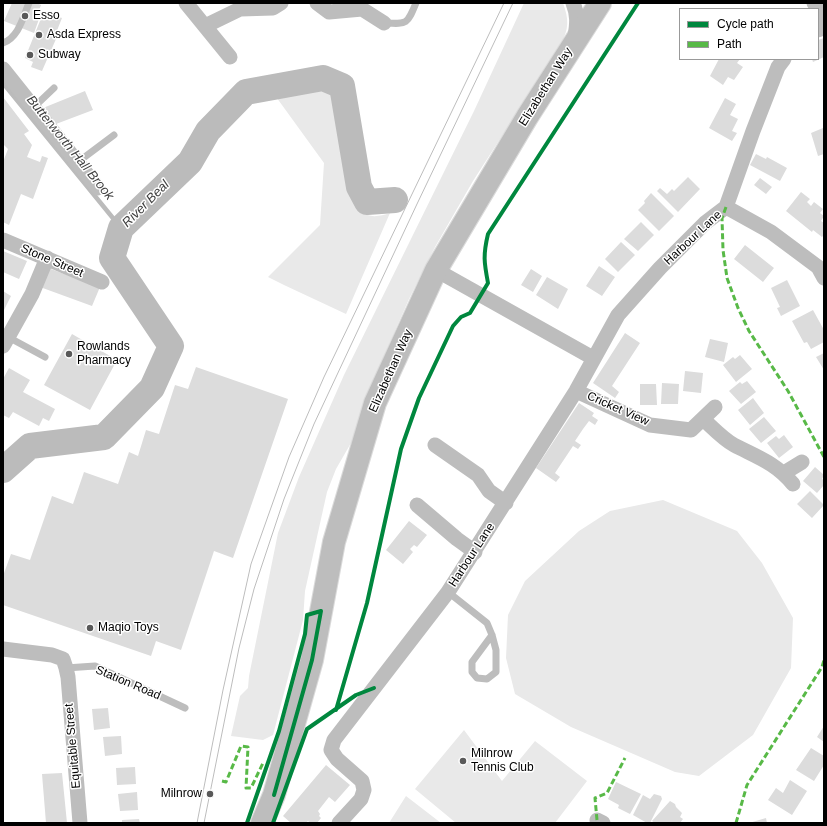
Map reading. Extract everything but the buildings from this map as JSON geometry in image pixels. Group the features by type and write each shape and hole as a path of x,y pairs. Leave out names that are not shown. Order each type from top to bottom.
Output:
{"main road":[{"name":"Elizabethan Way","path":"262,823 274,795 312,660 334,542 375,403 436,270 527,117 600,3"}],"street":[{"path":"186,3 230,57"},
{"path":"205,26 240,9 273,8 281,3"},
{"path":"317,3 329,12 362,9 384,23"},
{"path":"573,3 578,23 574,44"},
{"name":"Harbour Lane","path":"339,823 361,799 364,790 362,781 337,759 331,750 334,740 448,592 475,552 576,391 618,315 660,268 706,223 726,207 753,131 778,67 783,60"},
{"path":"3,69 98,188"},
{"path":"726,207 771,232 822,269"},
{"name":"Stone Street","path":"3,240 102,282"},
{"path":"5,341 32,294 47,258"},
{"path":"436,270 593,358"},
{"name":"Cricket View","path":"576,391 650,425 691,430 715,407"},
{"path":"703,419 732,444 753,453 789,478 802,462"},
{"path":"435,445 478,475 489,490 506,503"},
{"path":"416,505 475,552"},
{"path":"3,649 52,655 63,659 66,668"},
{"name":"Equitable Street","path":"66,668 80,823"}],"lane":[{"path":"3,43 8,41 16,34 29,3"},
{"path":"384,23 401,24 407,20 416,3"},
{"path":"34,107 54,88"},
{"path":"78,162 114,135"},
{"path":"5,341 45,357"},
{"path":"448,592 487,623 492,635 496,650 496,672 487,679 476,678 472,672 472,662 492,635"},
{"name":"Station Road","path":"66,668 95,666 185,708"}],"shaded area":[{"path":"524,3 563,3 567,19 567,28 564,38 473,181 435,247 409,299 376,374 351,443 336,469 327,492 305,591 303,620 273,735 263,740 231,736 240,696 248,688 249,676 278,533 299,477 344,375 474,111"},
{"path":"320,82 332,87 338,94 344,156 351,190 356,203 364,214 379,216 390,213 346,314 268,277 320,225 324,163 274,94"},
{"path":"663,500 737,531 762,563 793,618 791,668 753,735 699,776 675,772 571,727 515,694 506,658 508,615 525,581 579,531 610,511"},
{"name":"Milnrow Tennis Club","path":"464,730 502,781 535,741 587,781 555,823 456,823 415,789"},
{"path":"406,796 441,823 389,823"}],"waterway":[{"name":"River Beal","path":"3,470 30,446 104,437 152,388 171,346 112,258 121,228 190,162 208,131 246,92 323,78 342,86 359,187 367,202 395,200"},
{"name":"Butterworth Hall Brook","path":"3,83 121,228"}],"tram line":[{"path":"197,823 223,690 251,564 289,457 324,377 504,3"},
{"path":"204,823 239,648 254,589 284,499 314,424 513,3"}],"marked path":[{"path":"726,207 722,218 723,250 727,278 738,308 749,331 788,391 824,457"},
{"path":"736,823 747,785 822,667 824,660"},
{"path":"222,781 226,782 241,746 248,747 246,788 251,788 263,763"},
{"path":"597,820 595,798 607,793 625,758"}],"cycle path":[{"path":"336,710 367,603 401,449 419,398 453,326 461,317 470,313 488,283 485,258 485,248 488,234 638,3"},
{"path":"247,823 279,731 305,634 307,615 321,611 312,660 274,795"},
{"path":"273,823 307,729 356,695 374,688"}],"place":[{"name":"Esso","path":"25,16"},
{"name":"Asda Express","path":"39,35"},
{"name":"Subway","path":"30,55"},
{"name":"Rowlands Pharmacy","path":"69,354"},
{"name":"Maqio Toys","path":"90,628"},
{"name":"Milnrow Tennis Club","path":"463,761"},
{"name":"Milnrow","path":"210,794"}]}
